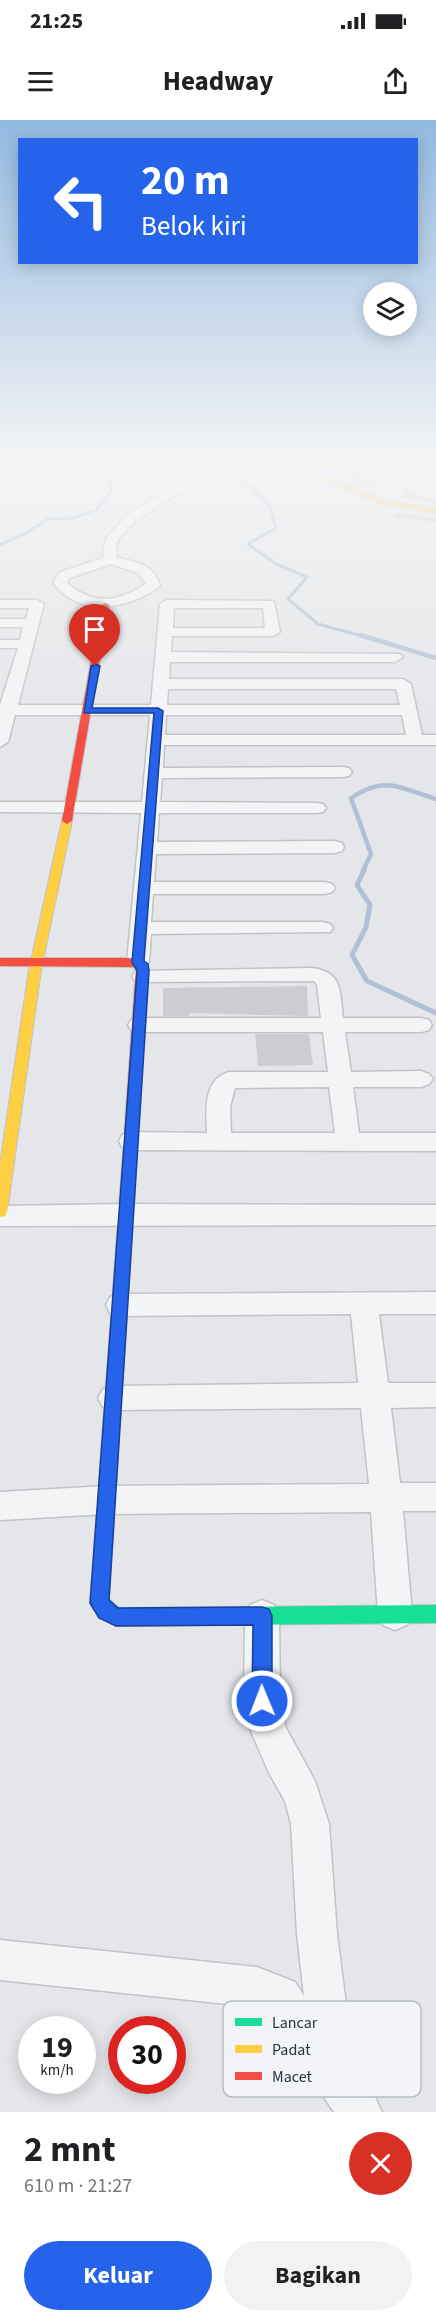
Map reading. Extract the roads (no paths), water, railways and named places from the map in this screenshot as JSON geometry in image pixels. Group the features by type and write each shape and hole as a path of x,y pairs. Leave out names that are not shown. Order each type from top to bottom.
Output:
{"street":[{"path":"110,550 110,560"},
{"path":"110,560 148,572 152,577 153,585 143,592 105,605 64,590 60,583 65,575 110,560"},
{"path":"0,604 37,604 21,665 7,687 0,740"},
{"path":"165,632 273,632 269,604 167,604 141,928 140,1025 99,1603 116,1617 436,1614"},
{"path":"218,604 220,632"},
{"path":"105,605 69,807 37,961 0,1214 436,1215"},
{"path":"0,623 32,623"},
{"path":"336,640 343,684"},
{"path":"0,644 27,644"},
{"path":"163,657 395,657"},
{"path":"0,665 21,665"},
{"path":"161,684 403,684 415,740"},
{"path":"4,710 408,710"},
{"path":"346,710 351,740"},
{"path":"285,711 285,740"},
{"path":"156,740 436,740"},
{"path":"153,773 342,772"},
{"path":"0,807 316,808"},
{"path":"147,848 335,847"},
{"path":"144,888 325,888"},
{"path":"141,928 323,928"},
{"path":"0,962 37,961 140,969 320,975 328,983 348,1142"},
{"path":"140,1025 421,1025"},
{"path":"219,1141 220,1090 225,1082 236,1080 421,1079"},
{"path":"131,1141 436,1142"},
{"path":"120,1305 436,1303"},
{"path":"364,1304 386,1498 395,1614"},
{"path":"113,1398 436,1395"},
{"path":"0,1506 105,1500 436,1497"},
{"path":"262,1616 262,1701 269,1731 282,1760 302,1794 310,1824 317,1934 325,2001"},
{"path":"0,1960 257,1987 280,1997 283,2001"},
{"path":"350,2097 360,2112"}],"waterway":[{"path":"256,550 276,564 307,577 288,599 318,624 366,637"},
{"path":"360,635 436,658"},
{"path":"363,871 371,854 351,798 363,791 383,785 402,788 436,799"},
{"path":"364,870 357,885 370,905 366,927 352,955 367,981 436,1013"}]}
